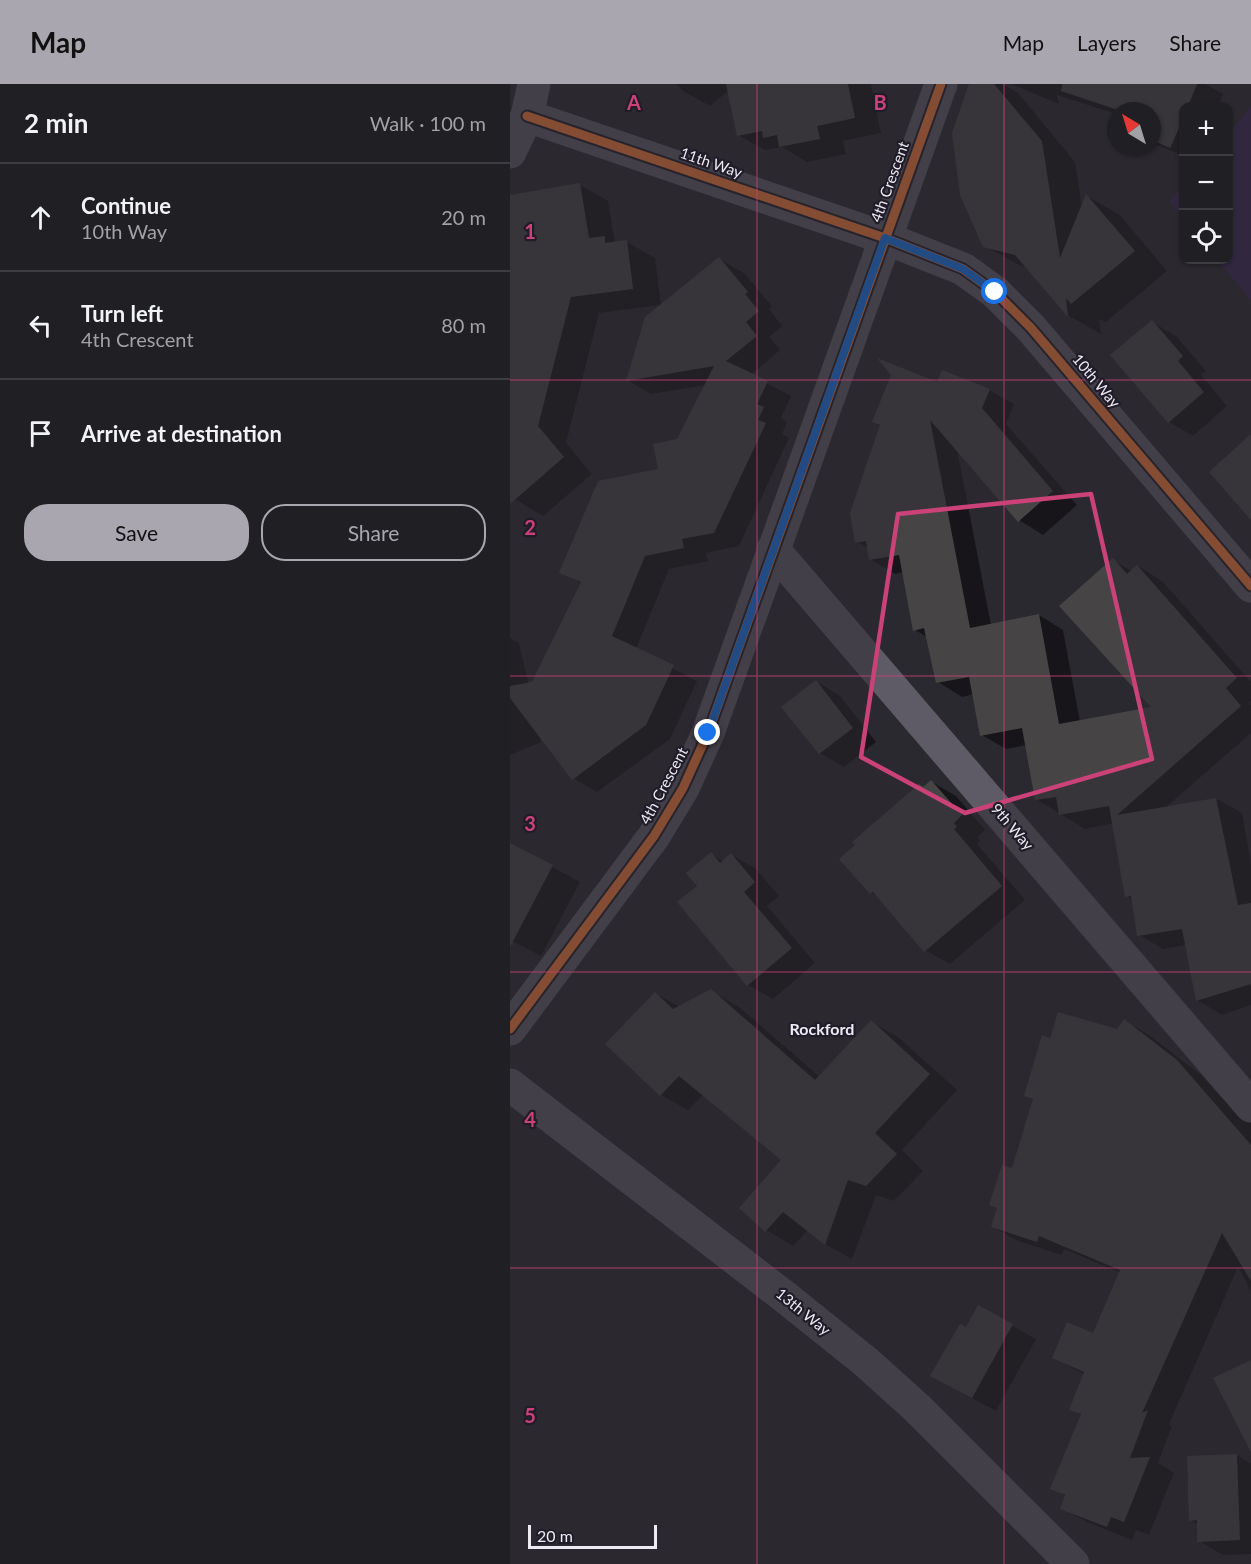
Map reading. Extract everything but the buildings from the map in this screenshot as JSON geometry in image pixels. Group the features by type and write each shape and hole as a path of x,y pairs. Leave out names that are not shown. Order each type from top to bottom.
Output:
{"street":[{"path":"510,152 527,116 534,84"},
{"name":"4th Crescent","path":"510,1029 654,836 683,788 708,733 941,84"},
{"name":"11th Way","path":"527,116 885,238"},
{"name":"10th Way","path":"885,238 963,269 995,292 1031,328 1251,586"},
{"name":"9th Way","path":"773,549 1251,1106"},
{"name":"13th Way","path":"510,1085 866,1362 917,1408 1073,1564"}],"highlighted area":[{"path":"1091,494 1152,759 965,813 861,757 898,514"}],"shaded area":[{"path":"1251,107 1251,300 1221,264 1233,264 1233,128"},
{"path":"1179,190 1179,213 1169,201"}],"cycle path":[{"path":"510,1029 654,836 683,788 708,733 941,84"},
{"path":"527,116 885,238 963,269 995,292 1031,328 1251,586"}],"district":[{"name":"Rockford","path":"822,1029"}],"route":[{"path":"708,733 885,238 963,269 995,292"}]}
